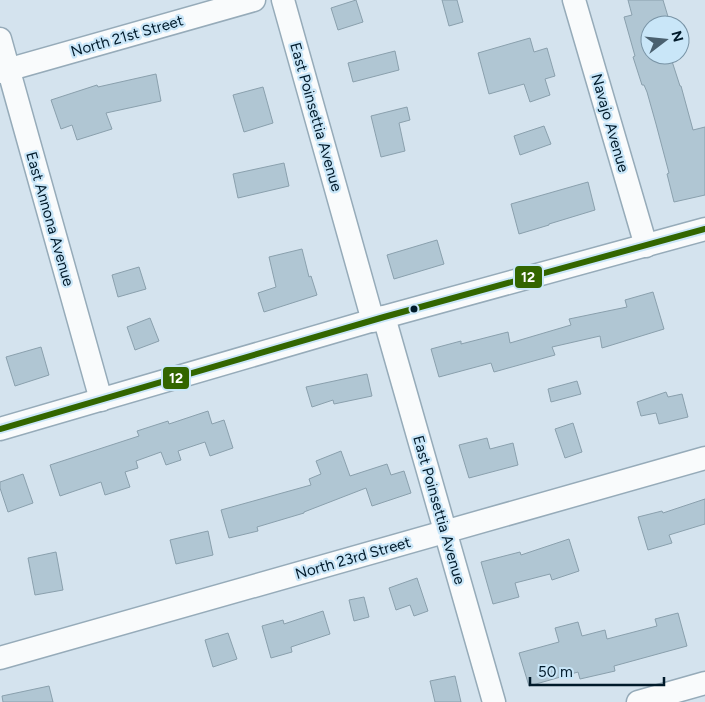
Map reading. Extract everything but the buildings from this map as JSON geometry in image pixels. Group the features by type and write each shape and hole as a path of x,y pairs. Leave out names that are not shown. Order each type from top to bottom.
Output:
{"street":[{"name":"North 21st Street","path":"4,71 254,0"},
{"name":"East Poinsettia Avenue","path":"283,0 445,532 494,702"},
{"name":"Navajo Avenue","path":"574,0 646,246"},
{"name":"East Annona Avenue","path":"0,39 4,71 101,400"},
{"path":"0,429 379,319 705,229"},
{"name":"North 23rd Street","path":"0,658 705,458"},
{"path":"638,702 705,683"}],"transit line":[{"name":"12","path":"0,429 384,317 705,229"}]}
